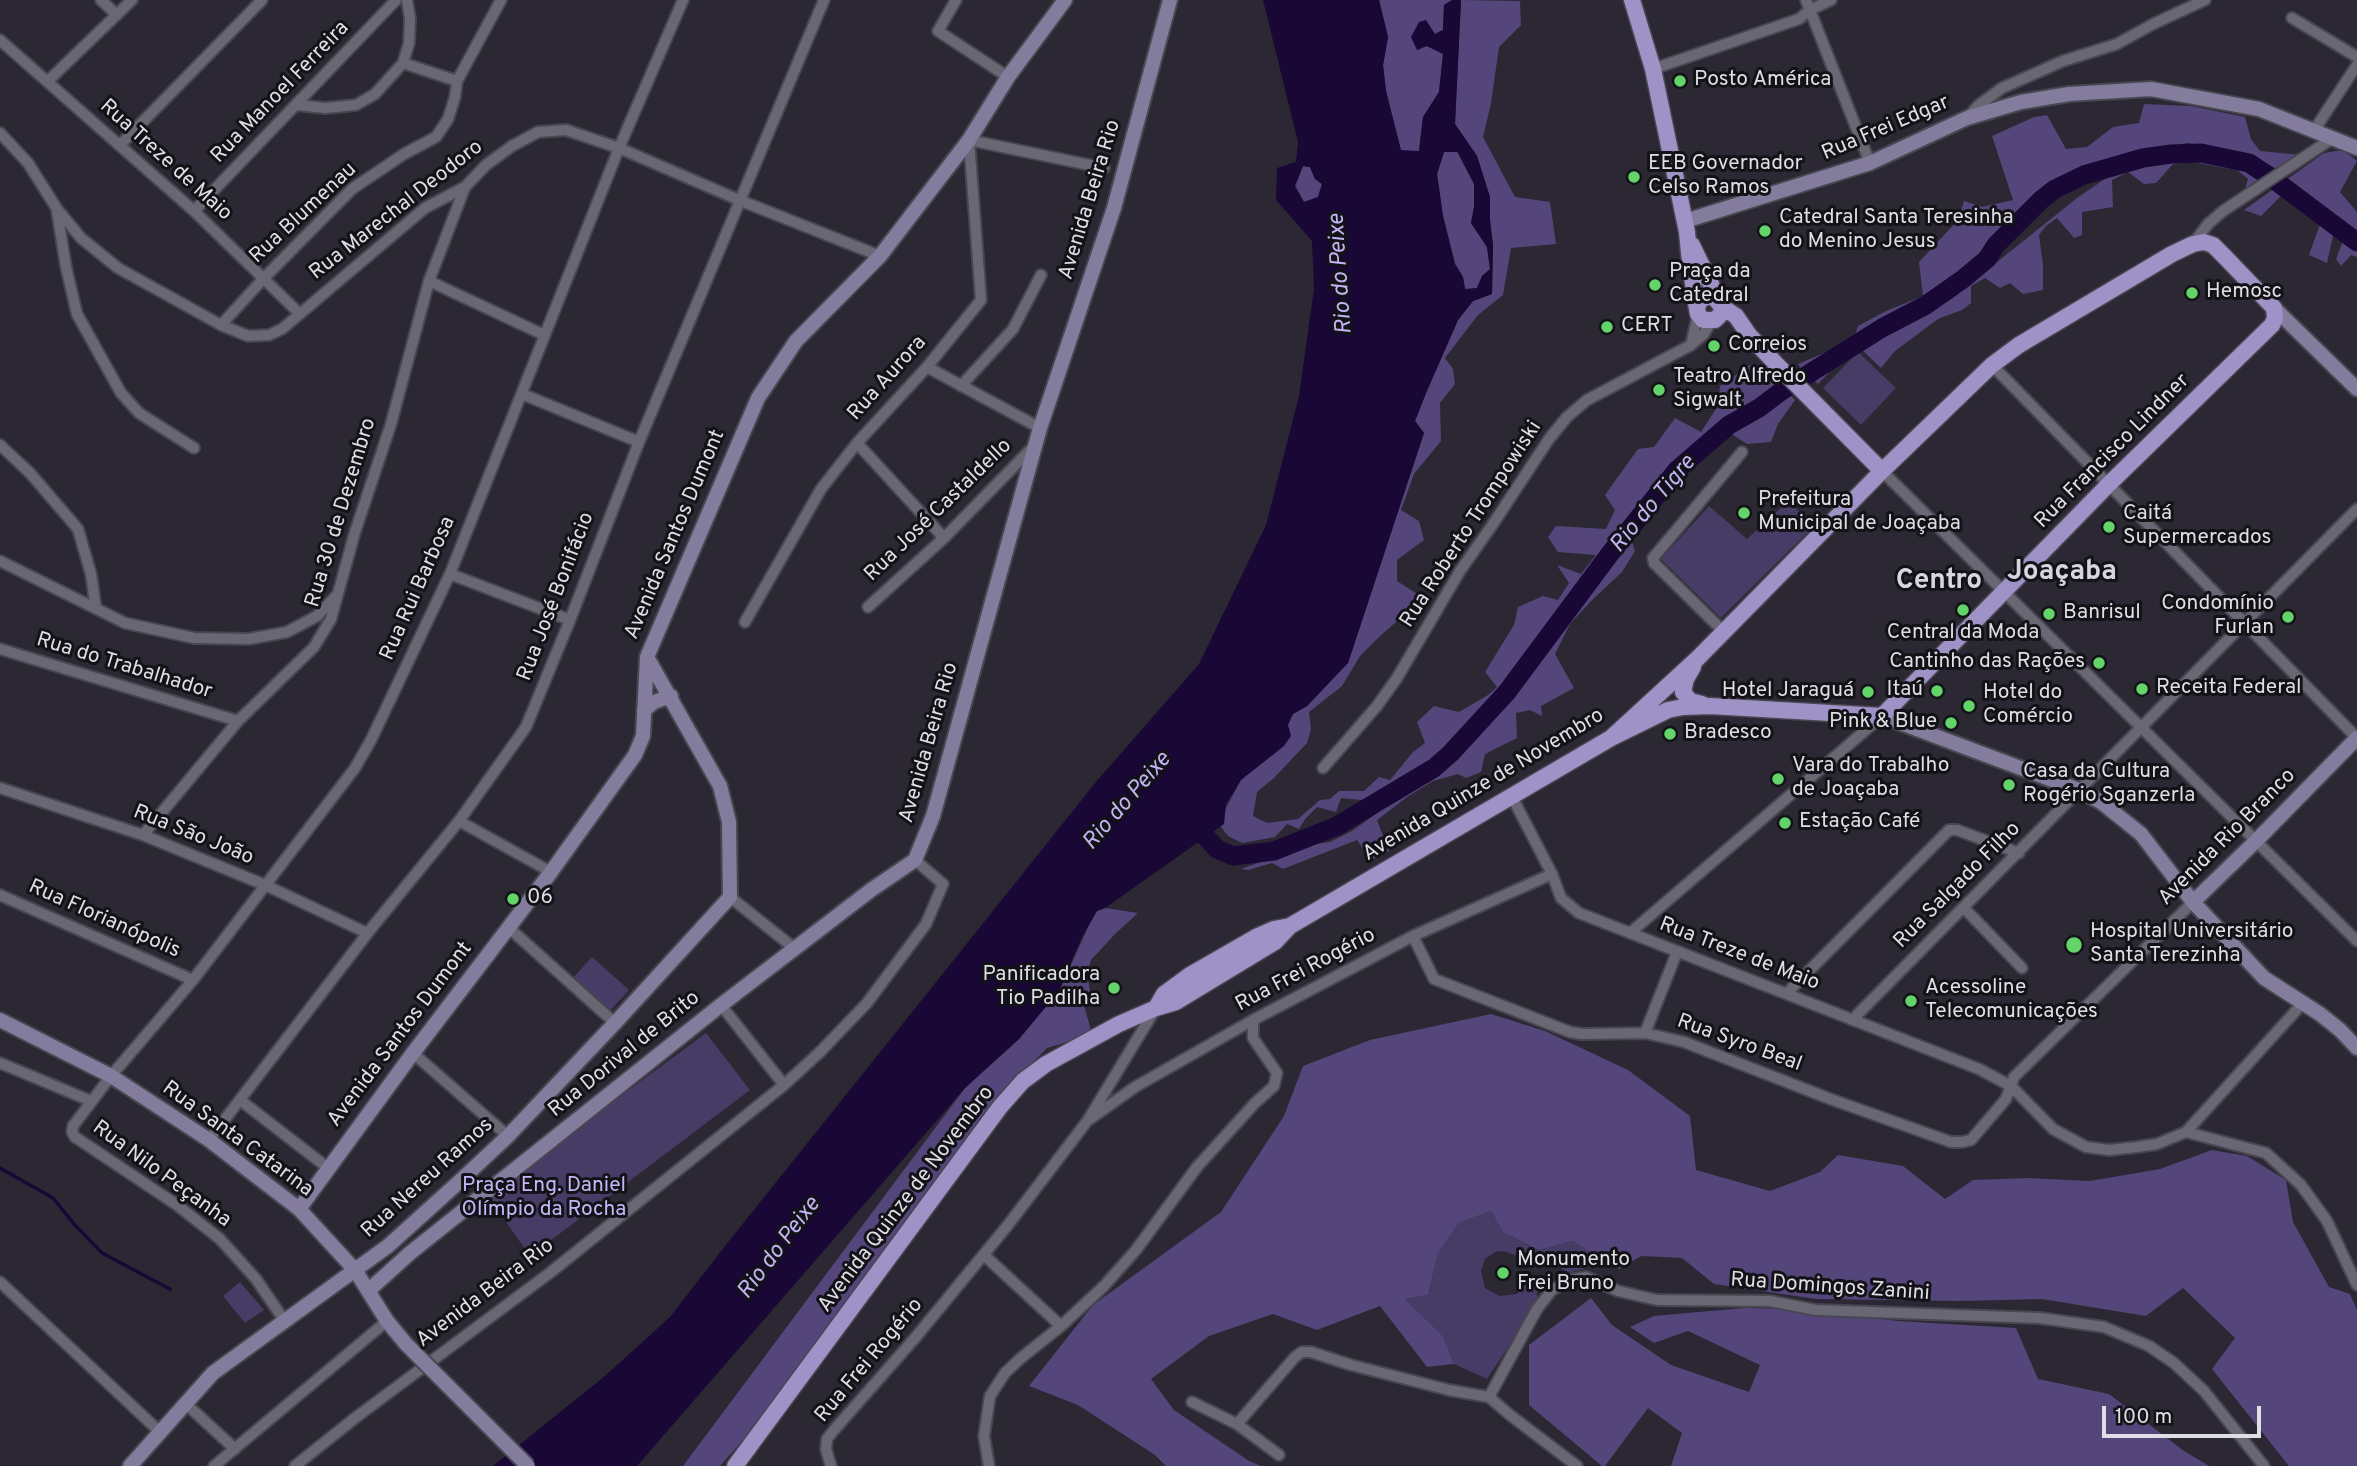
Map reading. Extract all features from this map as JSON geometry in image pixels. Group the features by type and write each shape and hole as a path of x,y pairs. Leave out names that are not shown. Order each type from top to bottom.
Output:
{"main road":[{"path":"1632,0 1653,69 1688,239 1710,312"},
{"path":"1688,239 1697,252 1710,312"},
{"path":"2193,244 2213,245 2274,308"},
{"name":"Avenida Quinze de Novembro","path":"1156,1008 1164,993 1190,975 1275,942 1290,926 1611,738 1697,659 1882,471 1992,365 2019,345 2193,244"},
{"name":"Rua Francisco Lindner","path":"1882,716 2109,484 2268,329 2274,321 2274,308"},
{"path":"1710,312 1736,316 1749,335 1777,365 1882,471"},
{"path":"1697,659 1686,679 1683,692 1690,701 1710,706"},
{"path":"1665,689 1673,698 1668,710"},
{"path":"1611,738 1668,710 1683,707 1710,706 1882,716"},
{"name":"Avenida Quinze de Novembro","path":"735,1466 1000,1107 1023,1081 1077,1046 1156,1008 1176,1002 1205,984 1235,958"},
{"path":"1190,975 1205,984"}],"street":[{"path":"101,0 117,15"},
{"path":"48,81 132,0"},
{"path":"120,145 262,0"},
{"name":"Rua Manoel Ferreira","path":"194,211 396,0"},
{"path":"297,105 356,105 375,94 403,63 409,43 410,19 407,0"},
{"name":"Rua Blumenau","path":"221,325 352,189 436,136 448,119 457,81 501,0"},
{"name":"Rua Rui Barbosa","path":"73,1126 111,1076 192,980 355,768 450,574 619,148 683,0"},
{"name":"Rua José Bonifácio","path":"209,1140 367,933 459,821 526,727 639,442 824,0"},
{"path":"956,0 938,31 1007,77"},
{"name":"Avenida Santos Dumont","path":"299,1209 635,755 643,736 647,657 758,398 796,341 880,256 969,140 1007,77 1065,0"},
{"name":"Avenida Beira Rio","path":"295,1466 551,1272 785,1086 867,1003 926,924 943,884 915,860 933,816 1038,435 1114,208 1170,0"},
{"path":"1653,69 1800,19 1808,5 1831,0"},
{"name":"Rua Frei Edgar","path":"1685,221 1870,163 1967,118 2002,88 2063,61 2117,44 2205,0"},
{"path":"1808,5 1870,163"},
{"path":"2292,18 2357,57"},
{"name":"Rua Treze de Maio","path":"0,40 194,211 300,314"},
{"path":"403,63 457,81"},
{"path":"2315,129 2357,65"},
{"path":"1967,118 2021,102 2070,94 2151,89 2259,109 2315,129 2357,148"},
{"name":"Rua Marechal Deodoro","path":"0,133 28,163 57,209 81,238 118,268 221,325 248,335 269,335 282,329 425,208 465,187 486,165 512,146 538,132 566,130 619,148 739,200 880,256"},
{"name":"Avenida Quinze de Novembro","path":"2193,244 2208,224 2223,211 2333,138"},
{"path":"969,140 1104,169"},
{"name":"Rua Aurora","path":"745,622 821,489 857,443 927,367 981,300 969,140"},
{"name":"Rua 30 de Dezembro","path":"143,835 238,721 314,647 331,619 355,532 391,424 429,281 465,187"},
{"path":"57,209 66,267 78,314 121,393 139,413 194,448"},
{"path":"961,386 1013,329 1041,275"},
{"path":"429,281 544,335"},
{"path":"2274,308 2357,389"},
{"name":"Rua Roberto Trompowiski","path":"1323,768 1377,706 1397,678 1460,571 1549,439 1567,417 1587,400 1691,345 1704,334 1710,312"},
{"path":"1992,365 2357,738"},
{"path":"927,367 1038,435"},
{"path":"522,394 639,442"},
{"name":"Rua José Castaldello","path":"868,607 944,538 1038,435"},
{"path":"857,443 944,538"},
{"path":"0,445 30,473 78,529 91,574 96,609"},
{"path":"1724,632 1654,564 1653,558 1742,452"},
{"path":"1882,471 2357,942"},
{"name":"Rua Salgado Filho","path":"1852,1020 2357,509"},
{"path":"0,561 125,623 194,638 249,639 287,632 317,616 338,594"},
{"path":"450,574 570,620"},
{"name":"Rua do Trabalhador","path":"0,649 238,721"},
{"path":"647,657 720,786 729,822 730,897 794,948"},
{"path":"644,709 671,696"},
{"path":"1882,716 2079,790 2101,802 2141,834 2193,902 2264,978 2340,1030 2357,1048"},
{"name":"Rua Francisco Lindner","path":"1630,933 1882,716"},
{"name":"Avenida Rio Branco","path":"2011,1086 2014,1077 2256,841 2357,738"},
{"name":"Rua São João","path":"0,788 143,835 265,885 367,933"},
{"name":"Rua Treze de Maio","path":"1511,797 1552,874 1561,898 1579,913 1979,1069 2011,1086 2053,1129 2086,1147 2109,1150 2137,1147 2157,1144 2186,1132"},
{"path":"459,821 551,872"},
{"path":"1787,993 1949,830 1957,830 2019,853"},
{"name":"Rua Dorival de Brito","path":"368,1291 410,1253 721,1005 915,860"},
{"name":"Rua Frei Rogério","path":"1088,1121 1135,1087 1253,1020 1413,936 1552,874"},
{"name":"Rua Florianópolis","path":"0,895 192,980"},
{"name":"Rua Nereu Ramos","path":"130,1466 213,1373 388,1246 508,1136 730,897"},
{"path":"1964,908 2022,968"},
{"path":"509,928 615,1023"},
{"name":"Rua Syro Beal","path":"1413,936 1434,979 1570,1032 1645,1033 1684,1042 1951,1142 1971,1140 2006,1099 2011,1086"},
{"path":"1645,1033 1677,952"},
{"path":"2302,1004 2186,1132 2266,1153 2301,1185 2328,1221 2357,1285"},
{"path":"721,1005 785,1086"},
{"name":"Rua Frei Rogério","path":"831,1466 826,1449 827,1440 834,1430 984,1255 1088,1121 1156,1008"},
{"name":"Rua Santa Catarina","path":"0,1020 111,1076 209,1140 299,1209 355,1270 387,1321 406,1344 528,1466"},
{"path":"989,1466 984,1436 990,1396 1005,1373 1104,1286 1136,1250 1197,1167 1274,1086 1277,1073 1253,1038 1253,1020"},
{"path":"413,1053 508,1136"},
{"path":"0,1063 91,1101"},
{"path":"240,1100 328,1168"},
{"name":"Rua Nilo Peçanha","path":"73,1126 75,1137 177,1205 220,1239 256,1279 284,1320"},
{"path":"984,1255 1061,1326"},
{"name":"Rua Domingos Zanini","path":"1489,1396 1537,1309 1552,1290 1570,1279 1586,1277 1618,1292 1657,1300 1770,1301 1815,1310 2040,1318 2104,1327 2148,1346 2165,1357 2204,1391 2264,1466"},
{"path":"0,1282 160,1432"},
{"path":"214,1466 387,1321"},
{"path":"1237,1424 1295,1357 1302,1352 1320,1354 1350,1365 1449,1390 1489,1396 1577,1466"},
{"path":"1192,1402 1237,1424 1279,1455"},
{"path":"185,1404 235,1449"}],"green space":[{"path":"1858,352 1896,388 1861,425 1823,388"},
{"path":"1788,501 1814,526 1721,618 1661,559 1709,506 1747,539"},
{"path":"592,957 629,990 609,1012 572,979"},
{"name":"Praça Eng. Daniel Olímpio da Rocha","path":"706,1033 750,1090 530,1256 487,1195"},
{"path":"1491,1211 1503,1232 1537,1250 1573,1241 1608,1262 1569,1273 1537,1254 1522,1258 1497,1251 1485,1259 1481,1271 1485,1288 1500,1296 1517,1294 1533,1280 1548,1279 1536,1294 1541,1298 1487,1379 1454,1364 1443,1336 1405,1299 1428,1295 1438,1253 1459,1223"},
{"path":"240,1282 264,1310 245,1323 223,1296"}],"shaded area":[{"path":"1379,0 1452,0 1444,5 1443,30 1435,34 1427,46 1443,54 1439,92 1423,117 1419,151 1401,151 1386,91 1383,65 1388,37"},
{"path":"1461,0 1520,1 1521,25 1499,47 1483,137 1515,197 1550,202 1556,244 1511,248 1503,295 1478,315 1445,358 1453,369 1455,384 1440,403 1441,441 1414,474 1401,510 1419,521 1424,540 1397,560 1397,581 1428,601 1405,614 1380,636 1360,656 1342,686 1309,712 1311,729 1307,743 1257,792 1253,816 1267,823 1298,819 1320,800 1330,799 1339,791 1364,791 1379,777 1390,780 1413,752 1425,743 1417,722 1434,706 1459,712 1497,687 1485,672 1514,625 1518,607 1543,596 1558,600 1569,583 1557,565 1581,574 1596,555 1558,552 1548,537 1556,526 1606,529 1615,510 1605,495 1638,449 1654,447 1675,418 1701,432 1718,406 1720,386 1750,365 1763,364 1773,372 1783,387 1705,439 1671,473 1611,548 1517,676 1485,715 1459,740 1382,796 1362,800 1341,798 1336,812 1317,807 1299,829 1287,824 1275,837 1242,843 1228,836 1218,823 1241,780 1293,714 1307,706 1348,663 1424,433 1415,421 1458,320 1473,301 1492,294 1490,197 1477,156 1455,124"},
{"path":"2144,104 2191,106 2245,117 2251,139 2260,151 2301,155 2278,169 2229,150 2187,143 2142,152 2056,185 2035,201 1949,288 1814,364 1804,373 1798,364 1853,341 1858,326 1923,296 1919,262 1958,220 1964,201 1982,207 2013,200 1992,136 2034,117 2047,115 2066,149 2087,147 2113,127 2139,123"},
{"path":"2343,150 2357,161 2340,192 2357,212 2357,257 2351,255 2341,266 2336,259 2346,233 2335,227 2327,263 2309,255 2322,219 2289,188 2261,216 2244,210 2324,153"},
{"path":"1444,152 1457,152 1474,184 1471,223 1487,247 1490,269 1482,276 1477,288 1465,290 1463,277 1455,264 1443,216 1437,174"},
{"path":"2181,157 2231,162 2267,176 2244,192 2248,179 2237,170 2192,162 2173,164 2156,183 2144,184 2128,172 2112,180 2113,207 2082,212 2082,235 2074,238 2057,218 2039,235 2043,290 2023,294 2010,283 2000,288 1985,278 1971,286 1971,303 1962,310 1938,319 1895,351 1881,368 1862,350 1840,361 1818,384 1810,376 1856,349 1874,343 1951,299 2077,198 2118,170"},
{"path":"1303,166 1310,167 1315,179 1322,184 1318,197 1304,202 1295,186"},
{"path":"1789,394 1795,400 1778,424 1771,442 1747,444 1730,433"},
{"path":"1631,539 1635,551 1622,572 1570,624 1555,654 1574,688 1541,706 1542,716 1530,710 1516,713 1517,738 1485,754 1481,772 1466,778 1458,774 1433,781 1377,820 1389,851 1371,860 1357,840 1283,869 1272,863 1248,870 1241,869 1308,845 1330,842 1352,831 1456,756 1515,691"},
{"path":"1105,908 1138,913 1091,960 1087,973 1090,991 1084,1006 1091,1030 1047,1048 1012,1083 758,1423 720,1466 683,1466 965,1088 1019,1039 1059,991 1090,923 1097,911"},
{"path":"1491,1014 1545,1031 1628,1070 1690,1116 1696,1170 1770,1191 1820,1172 1838,1155 1903,1166 1945,1199 1973,1180 2028,1178 2090,1181 2160,1169 2212,1150 2247,1156 2286,1180 2293,1222 2329,1287 2350,1294 2357,1310 2357,1466 2289,1466 2212,1369 2235,1338 2183,1288 2146,1316 2042,1299 1817,1299 1714,1284 1682,1258 1641,1256 1619,1269 1573,1241 1538,1250 1503,1232 1491,1211 1459,1223 1438,1253 1428,1295 1405,1299 1443,1336 1454,1364 1427,1367 1380,1306 1317,1330 1273,1314 1209,1336 1151,1379 1174,1410 1249,1461 1261,1466 1166,1466 1155,1455 1078,1405 1029,1386 1093,1305 1221,1212 1284,1116 1303,1066 1370,1040"},
{"path":"1591,1298 1612,1325 1671,1365 1749,1392 1760,1365 1688,1331 1654,1343 1630,1327 1654,1316 1744,1308 1796,1309 1898,1321 2016,1328 2038,1379 2109,1394 2184,1451 2209,1466 1671,1466 1682,1433 1648,1408 1605,1466 1602,1466 1529,1405 1529,1345"}],"water":[{"name":"Rio do Peixe","path":"1263,0 1379,0 1388,37 1383,65 1386,91 1401,150 1419,151 1423,117 1439,92 1443,54 1427,46 1417,50 1411,37 1419,22 1426,20 1435,34 1443,30 1444,5 1452,0 1461,0 1455,124 1477,156 1490,197 1492,294 1473,301 1458,320 1415,421 1424,433 1348,663 1307,706 1293,714 1288,725 1291,736 1284,746 1241,780 1226,804 1224,824 1097,911 1082,937 1059,991 1019,1039 965,1088 637,1466 493,1466 605,1376 670,1317 1096,782 1199,664 1266,525 1299,396 1314,289 1312,241 1276,200 1277,168 1296,162 1298,142","holes":["1444,152 1458,152 1474,184 1471,223 1487,247 1490,269 1482,276 1477,288 1465,289 1463,277 1455,264 1443,216 1437,174","1303,166 1310,167 1315,179 1322,184 1318,197 1304,202 1295,186"]}],"waterway":[{"name":"Rio do Tigre","path":"1188,818 1217,849 1233,856 1274,851 1337,826 1434,768 1507,692 1609,555 1677,470 1729,425 1882,328 1926,305 1963,279 1987,259 1996,245 2055,189 2084,175 2143,158 2201,153 2249,163 2357,242"},
{"path":"0,1168 53,1198 102,1253 170,1289"}],"place":[{"name":"Posto América","path":"1680,81"},
{"name":"EEB Governador Celso Ramos","path":"1634,177"},
{"name":"Catedral Santa Teresinha do Menino Jesus","path":"1765,231"},
{"name":"Praça da Catedral","path":"1655,285"},
{"name":"Hemosc","path":"2192,293"},
{"name":"CERT","path":"1607,327"},
{"name":"Correios","path":"1714,346"},
{"name":"Teatro Alfredo Sigwalt","path":"1659,390"},
{"name":"Prefeitura Municipal de Joaçaba","path":"1744,513"},
{"name":"Caitá Supermercados","path":"2109,527"},
{"name":"Central da Moda","path":"1963,610"},
{"name":"Banrisul","path":"2049,614"},
{"name":"Condomínio Furlan","path":"2288,617"},
{"name":"Cantinho das Rações","path":"2099,663"},
{"name":"Receita Federal","path":"2142,689"},
{"name":"Itaú","path":"1937,691"},
{"name":"Hotel Jaraguá","path":"1868,692"},
{"name":"Hotel do Comércio","path":"1969,706"},
{"name":"Pink & Blue","path":"1951,723"},
{"name":"Bradesco","path":"1670,734"},
{"name":"Vara do Trabalho de Joaçaba","path":"1778,779"},
{"name":"Casa da Cultura Rogério Sganzerla","path":"2009,785"},
{"name":"Estação Café","path":"1785,823"},
{"name":"06","path":"513,899"},
{"name":"Hospital Universitário Santa Terezinha","path":"2074,945"},
{"name":"Panificadora Tio Padilha","path":"1114,988"},
{"name":"Acessoline Telecomunicações","path":"1911,1001"},
{"name":"Monumento Frei Bruno","path":"1503,1273"}],"district":[{"name":"Joaçaba","path":"2062,573"},
{"name":"Centro","path":"1939,582"}]}
